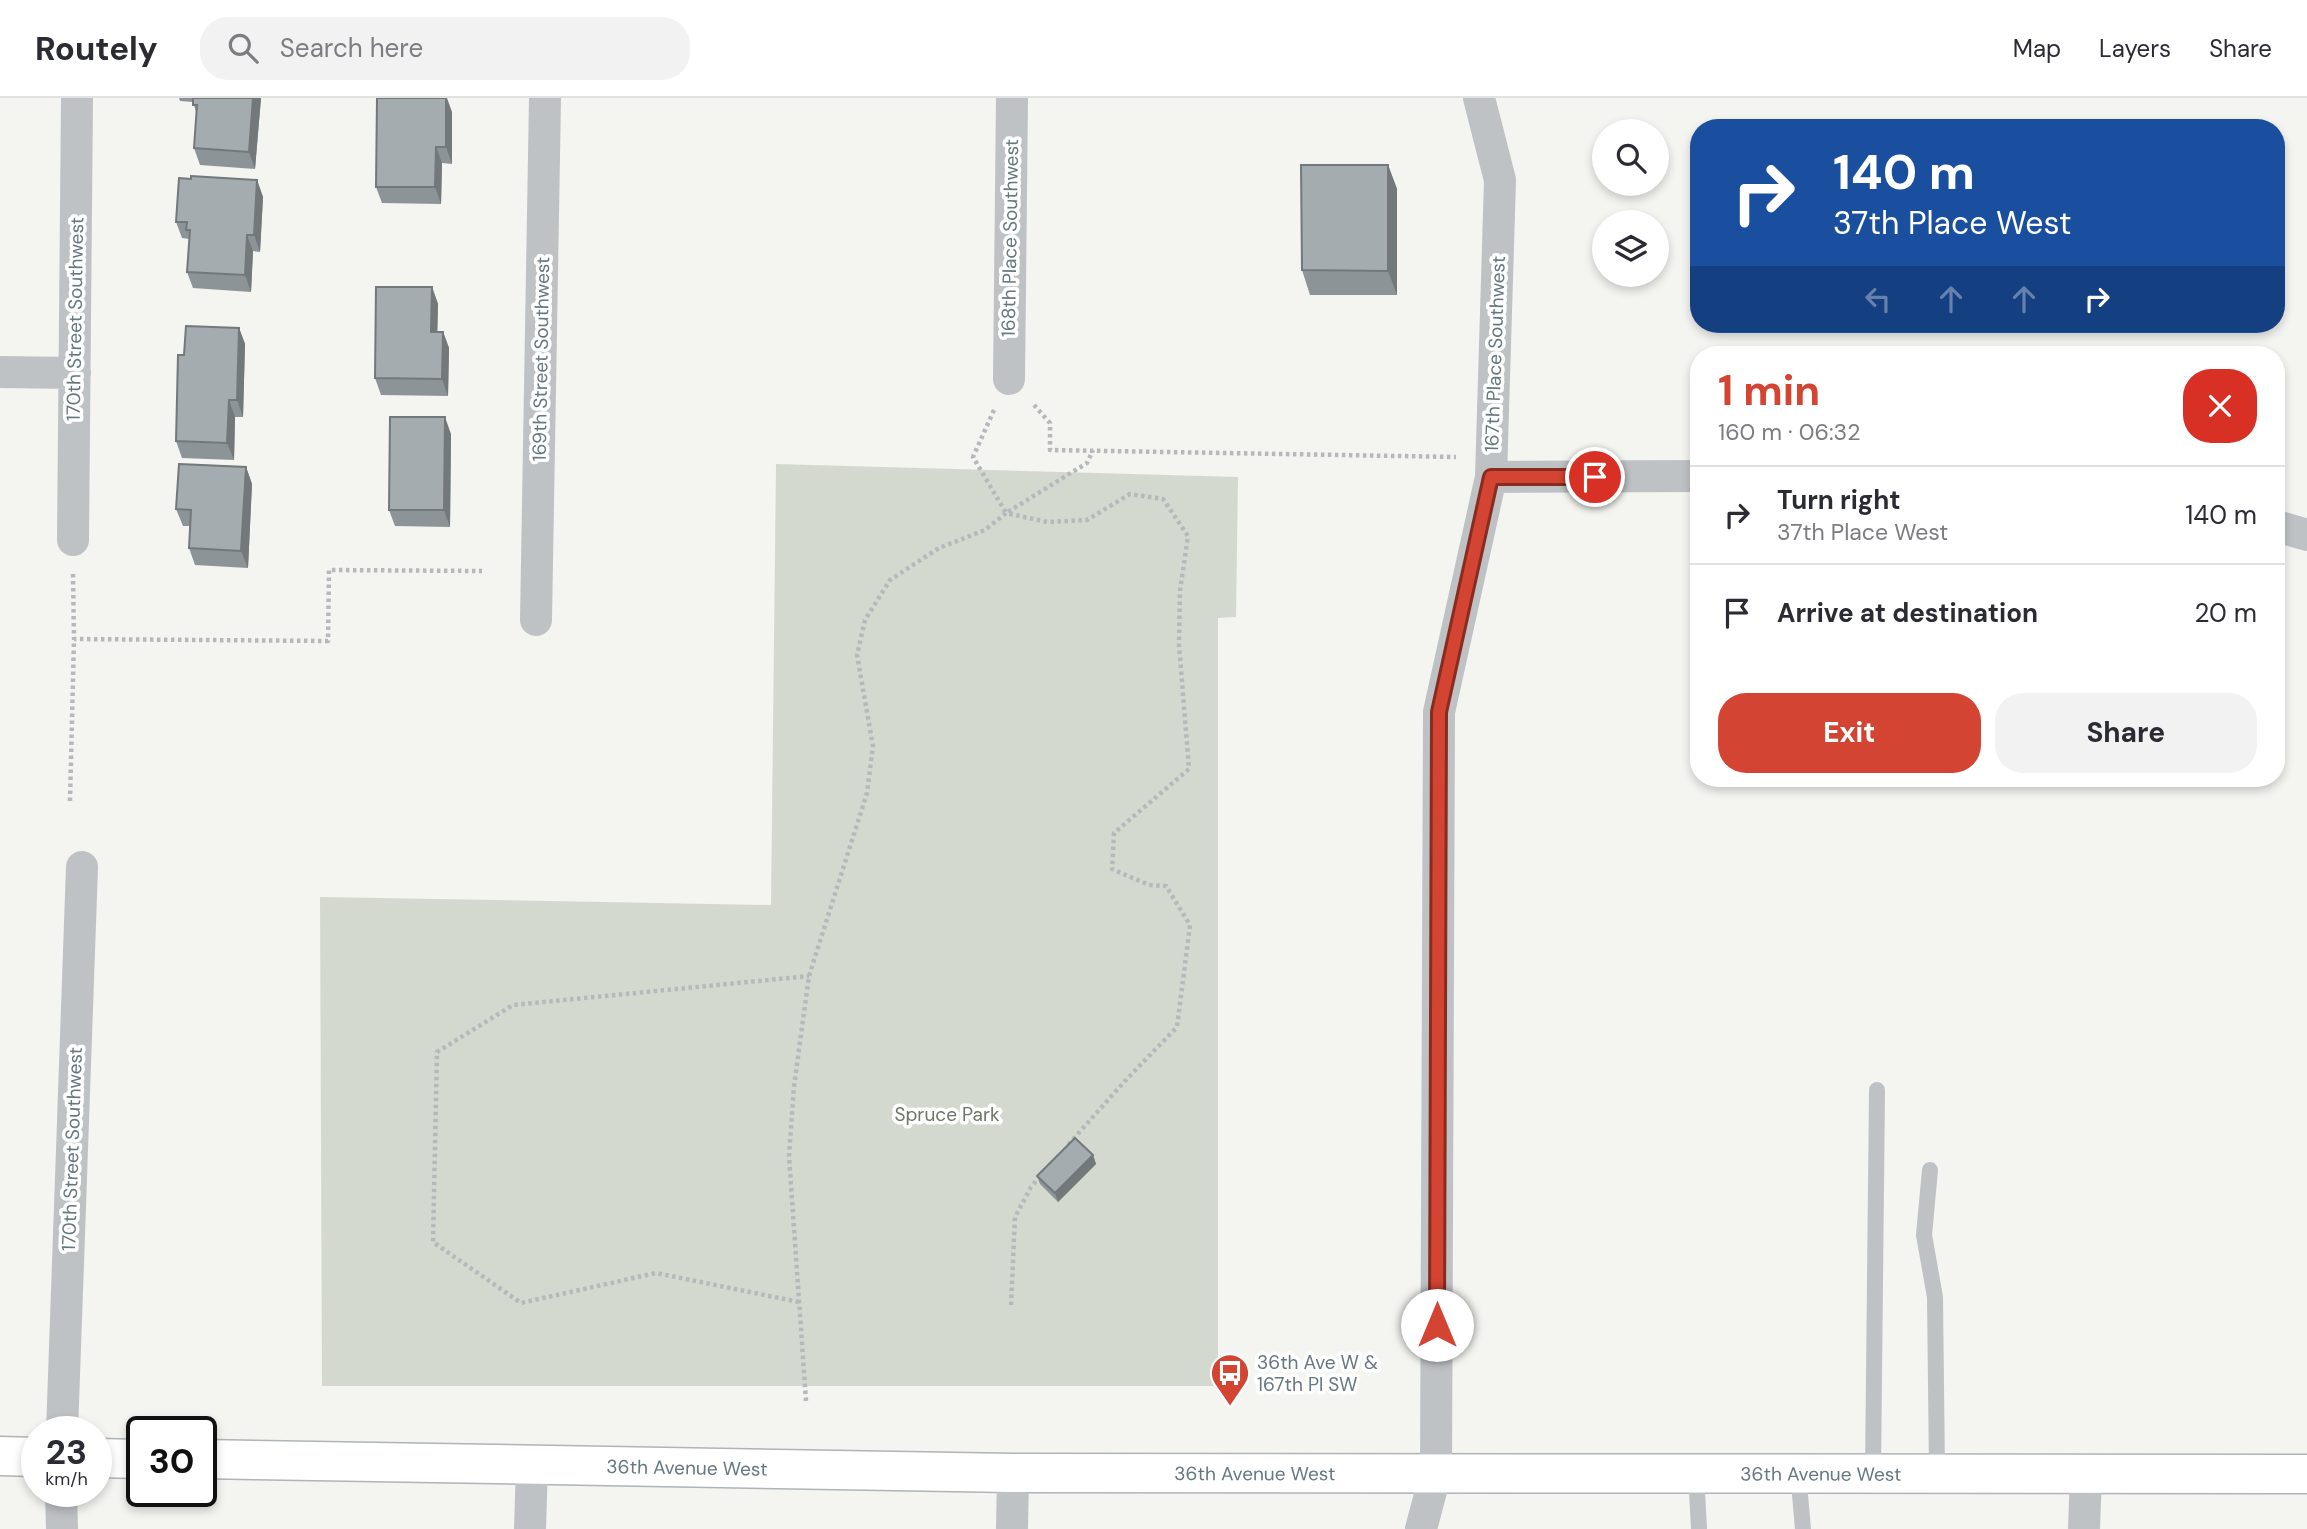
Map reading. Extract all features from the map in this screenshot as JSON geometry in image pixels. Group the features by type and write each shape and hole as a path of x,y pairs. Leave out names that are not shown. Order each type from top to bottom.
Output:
{"main road":[{"path":"0,1456 21,1457"},
{"name":"36th Avenue West","path":"217,1459 1013,1473 2307,1474"}],"street":[{"name":"170th Street Southwest","path":"73,540 78,98"},
{"name":"169th Street Southwest","path":"536,620 545,98"},
{"name":"168th Place Southwest","path":"1009,379 1012,98"},
{"name":"167th Place Southwest","path":"1421,1529 1436,1472 1439,712 1492,467 1500,180 1479,98"},
{"path":"0,372 75,373"},
{"path":"1492,467 1690,476"},
{"path":"2285,528 2307,535"},
{"name":"170th Street Southwest","path":"63,1416 82,867"},
{"path":"530,1529 532,1464"},
{"path":"1012,1529 1013,1473"},
{"path":"2084,1529 2086,1473"},
{"path":"61,1507 62,1529"}],"lane":[{"path":"1873,1472 1877,1090"},
{"path":"1930,1170 1924,1235 1935,1297 1937,1472"},
{"path":"1696,1472 1699,1529"},
{"path":"1798,1472 1803,1529"}],"path":[{"path":"1065,1149 1177,1027 1191,925 1166,887 1149,885 1112,869 1114,833 1189,769 1179,644 1180,591 1188,536 1163,499 1130,494 1087,520 1047,522 1006,513 973,457 1009,379 1050,423 1050,450 1492,467"},
{"path":"806,1401 789,1156 793,1086 809,976 867,793 873,746 857,655 865,620 890,580 939,548 985,530 1006,513 1087,463 1093,450"},
{"path":"70,801 74,639 73,540"},
{"path":"74,639 328,641 329,570 482,571"},
{"path":"799,1301 656,1273 521,1303 433,1242 436,1052 513,1005 809,976"},
{"path":"1011,1305 1014,1217 1031,1187 1048,1168"}],"green space":[{"name":"Spruce Park","path":"776,464 1238,477 1236,617 1218,618 1218,1386 322,1386 320,897 771,905"}],"building":[{"path":"193,98 253,98 249,152 194,148 197,105 193,105"},
{"path":"377,98 446,98 446,147 436,147 435,187 376,187"},
{"path":"1301,165 1388,165 1388,271 1302,270"},
{"path":"191,176 257,180 254,235 247,235 245,275 187,272 190,230 186,230 187,222 176,222 179,178 191,179"},
{"path":"376,287 432,287 431,332 443,332 442,379 375,378"},
{"path":"186,326 239,328 237,400 229,400 227,443 176,441 178,355 184,355"},
{"path":"390,417 445,417 444,510 389,510"},
{"path":"179,464 246,467 241,551 189,548 191,510 176,509"},
{"path":"1075,1138 1093,1155 1055,1193 1037,1176"}],"place":[{"name":"36th Ave W & 167th Pl SW","path":"1230,1407"}],"route":[{"path":"1437,1325 1439,712 1491,477 1595,477"}]}
